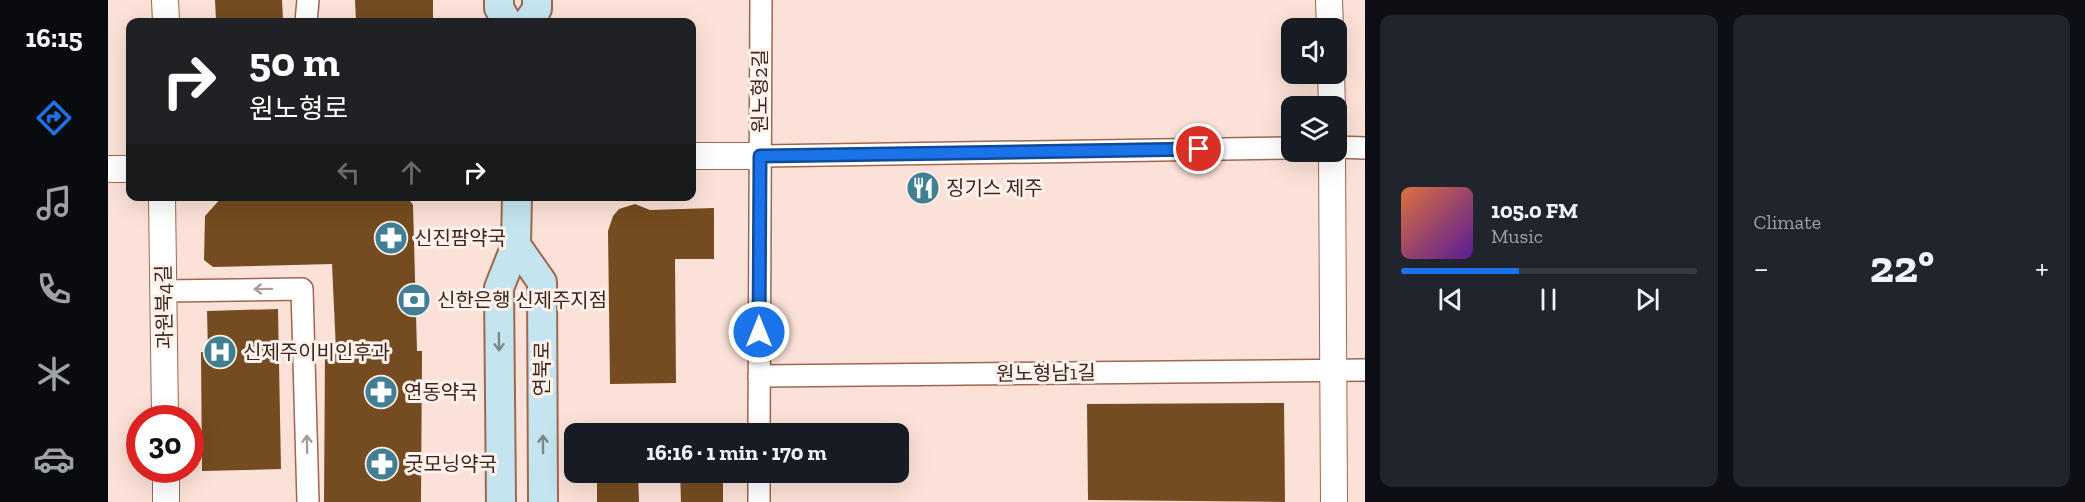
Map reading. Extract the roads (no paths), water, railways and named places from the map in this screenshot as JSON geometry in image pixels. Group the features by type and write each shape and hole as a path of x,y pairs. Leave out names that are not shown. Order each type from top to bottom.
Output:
{"main road":[{"path":"499,0 499,8 505,18"},
{"path":"531,18 537,9 537,0"},
{"path":"501,502 499,288 516,245 517,201"},
{"name":"연북로","path":"516,245 542,282 543,502"}],"street":[{"path":"165,0 166,18"},
{"path":"306,18 308,0"},
{"name":"원노형2길","path":"759,423 761,0"},
{"path":"1329,0 1330,18"},
{"path":"1347,147 1365,148"},
{"path":"696,156 1281,148"},
{"path":"1332,162 1334,502"},
{"path":"108,170 126,169"},
{"name":"과원북4길","path":"162,201 165,405"},
{"path":"164,291 302,289 308,502"},
{"name":"원노형남1길","path":"759,376 1365,370"},
{"path":"166,483 166,502"},
{"path":"759,483 759,502"}],"place":[{"name":"징기스 제주","path":"923,188"},
{"name":"신진팜약국","path":"391,238"},
{"name":"신한은행 신제주지점","path":"414,300"},
{"name":"신제주이비인후과","path":"220,352"},
{"name":"연동약국","path":"381,392"},
{"name":"굿모닝약국","path":"382,464"}]}
